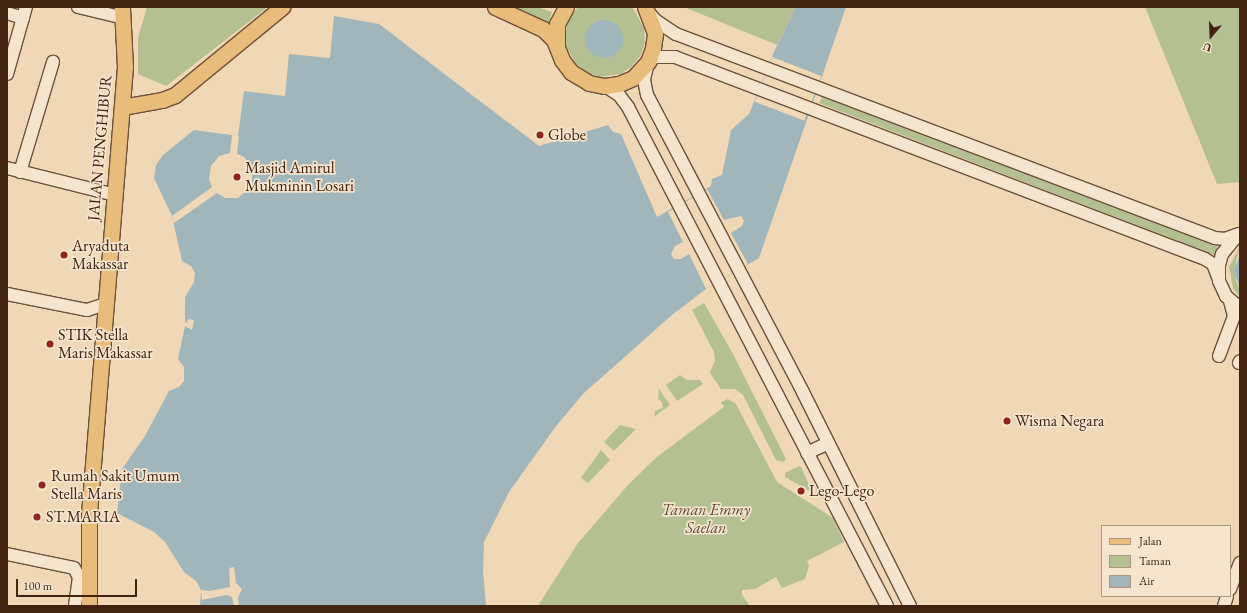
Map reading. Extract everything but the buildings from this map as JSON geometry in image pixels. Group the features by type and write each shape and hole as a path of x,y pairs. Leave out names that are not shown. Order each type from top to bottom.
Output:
{"main road":[{"path":"122,107 162,100 175,95 282,7"},
{"path":"495,7 534,23 551,36 557,46 562,60 576,76 589,83 604,86 619,84 633,78 648,63 655,41 653,25 646,10"},
{"path":"557,46 557,24 566,7"},
{"name":"JALAN PENGHIBUR","path":"89,606 88,530 122,107 123,12"}],"street":[{"path":"78,7 123,12"},
{"path":"646,10 655,20 676,34 1215,238 1225,239 1240,234"},
{"path":"7,13 24,12 9,58 7,74"},
{"path":"910,606 828,443 647,95 644,79 648,63 655,57 675,57 1205,259 1214,264 1226,296 1233,306 1234,316 1219,356"},
{"path":"20,172 53,62"},
{"path":"604,86 619,95 628,107 718,283 886,604 904,594"},
{"path":"7,168 115,196"},
{"path":"1219,280 1219,265 1222,254 1228,244 1240,234"},
{"path":"7,294 87,310 105,304"},
{"path":"1226,296 1240,308"},
{"path":"807,453 828,443"},
{"name":"JALAN PENGHIBUR","path":"74,568 81,562 88,530"},
{"path":"7,554 74,568 79,577 75,606"},
{"path":"1231,587 1239,570"}],"green space":[{"path":"147,7 268,7 166,86 138,74 138,38"},
{"path":"510,7 537,7 552,12 548,24"},
{"path":"578,7 631,7 634,10 644,28 645,42 641,55 632,66 621,74 600,77 587,72 576,64 566,46 565,32 569,19"},
{"path":"684,7 796,7 777,45"},
{"path":"1145,7 1240,7 1240,182 1217,184"},
{"path":"823,94 1218,246 1214,255 819,103"},
{"path":"1240,246 1236,262 1236,281 1240,289 1240,297 1233,288 1229,267"},
{"path":"704,303 733,354 785,457 786,460 783,462 776,460 743,395 735,389 721,389 710,373 715,360 714,352 692,310"},
{"path":"680,375 687,380 700,380 703,384 677,401 666,385"},
{"path":"659,389 670,405 654,417 655,411 663,408 662,402 658,399"},
{"name":"Taman Emmy Saelan","path":"728,399 736,404 777,482 833,518 844,542 807,561 809,565 805,579 782,588 776,577 755,589 742,590 742,595 750,606 538,606 578,543 628,485 658,456 724,407 721,402"},
{"path":"620,425 636,429 614,451 604,442"},
{"path":"601,450 610,460 588,483 581,478"},
{"path":"799,466 801,467 813,493 785,477 785,473"}],"water":[{"path":"796,7 846,7 759,258 706,289 672,315 584,393 556,426 509,492 484,542 483,571 486,606 200,606 201,590 196,581 184,572 165,542 154,532 117,513 122,469 145,436 169,391 179,387 184,381 184,367 178,359 185,326 192,330 194,320 188,319 187,323 185,322 185,297 194,282 195,273 191,266 182,261 172,216 154,178 156,165 163,155 194,130 238,136 244,91 285,96 289,54 330,58 334,16 379,24 539,146 608,125 613,132 621,134 657,217 711,186 712,179 722,175 731,130 749,114 774,52"},
{"path":"600,20 608,20 618,25 622,32 622,46 618,53 608,58 600,58 590,53 588,50 585,43 585,35 590,25 593,23"},
{"path":"1240,254 1240,289 1234,271"}],"pier":[{"path":"772,57 821,76 804,121 755,102"},
{"path":"232,135 239,136 237,154 244,157 252,167 252,186 238,198 225,198 217,193 174,223 172,216 212,187 209,179 211,166 219,156 230,153"},
{"path":"707,189 724,220 741,216 744,221 742,226 731,233 748,264 706,289 689,254 681,259 674,259 671,254 675,246 683,242 668,212"},
{"path":"234,567 236,583 242,589 238,598 239,606 234,606 232,597 226,595 202,600 201,590 210,591 230,587 229,568"}],"place":[{"name":"Globe","path":"540,135"},
{"name":"Masjid Amirul Mukminin Losari","path":"237,177"},
{"name":"Aryaduta Makassar","path":"64,255"},
{"name":"STIK Stella Maris Makassar","path":"50,344"},
{"name":"Wisma Negara","path":"1007,421"},
{"name":"Rumah Sakit Umum Stella Maris","path":"42,485"},
{"name":"Lego-Lego","path":"801,491"},
{"name":"ST.MARIA","path":"37,517"}]}
